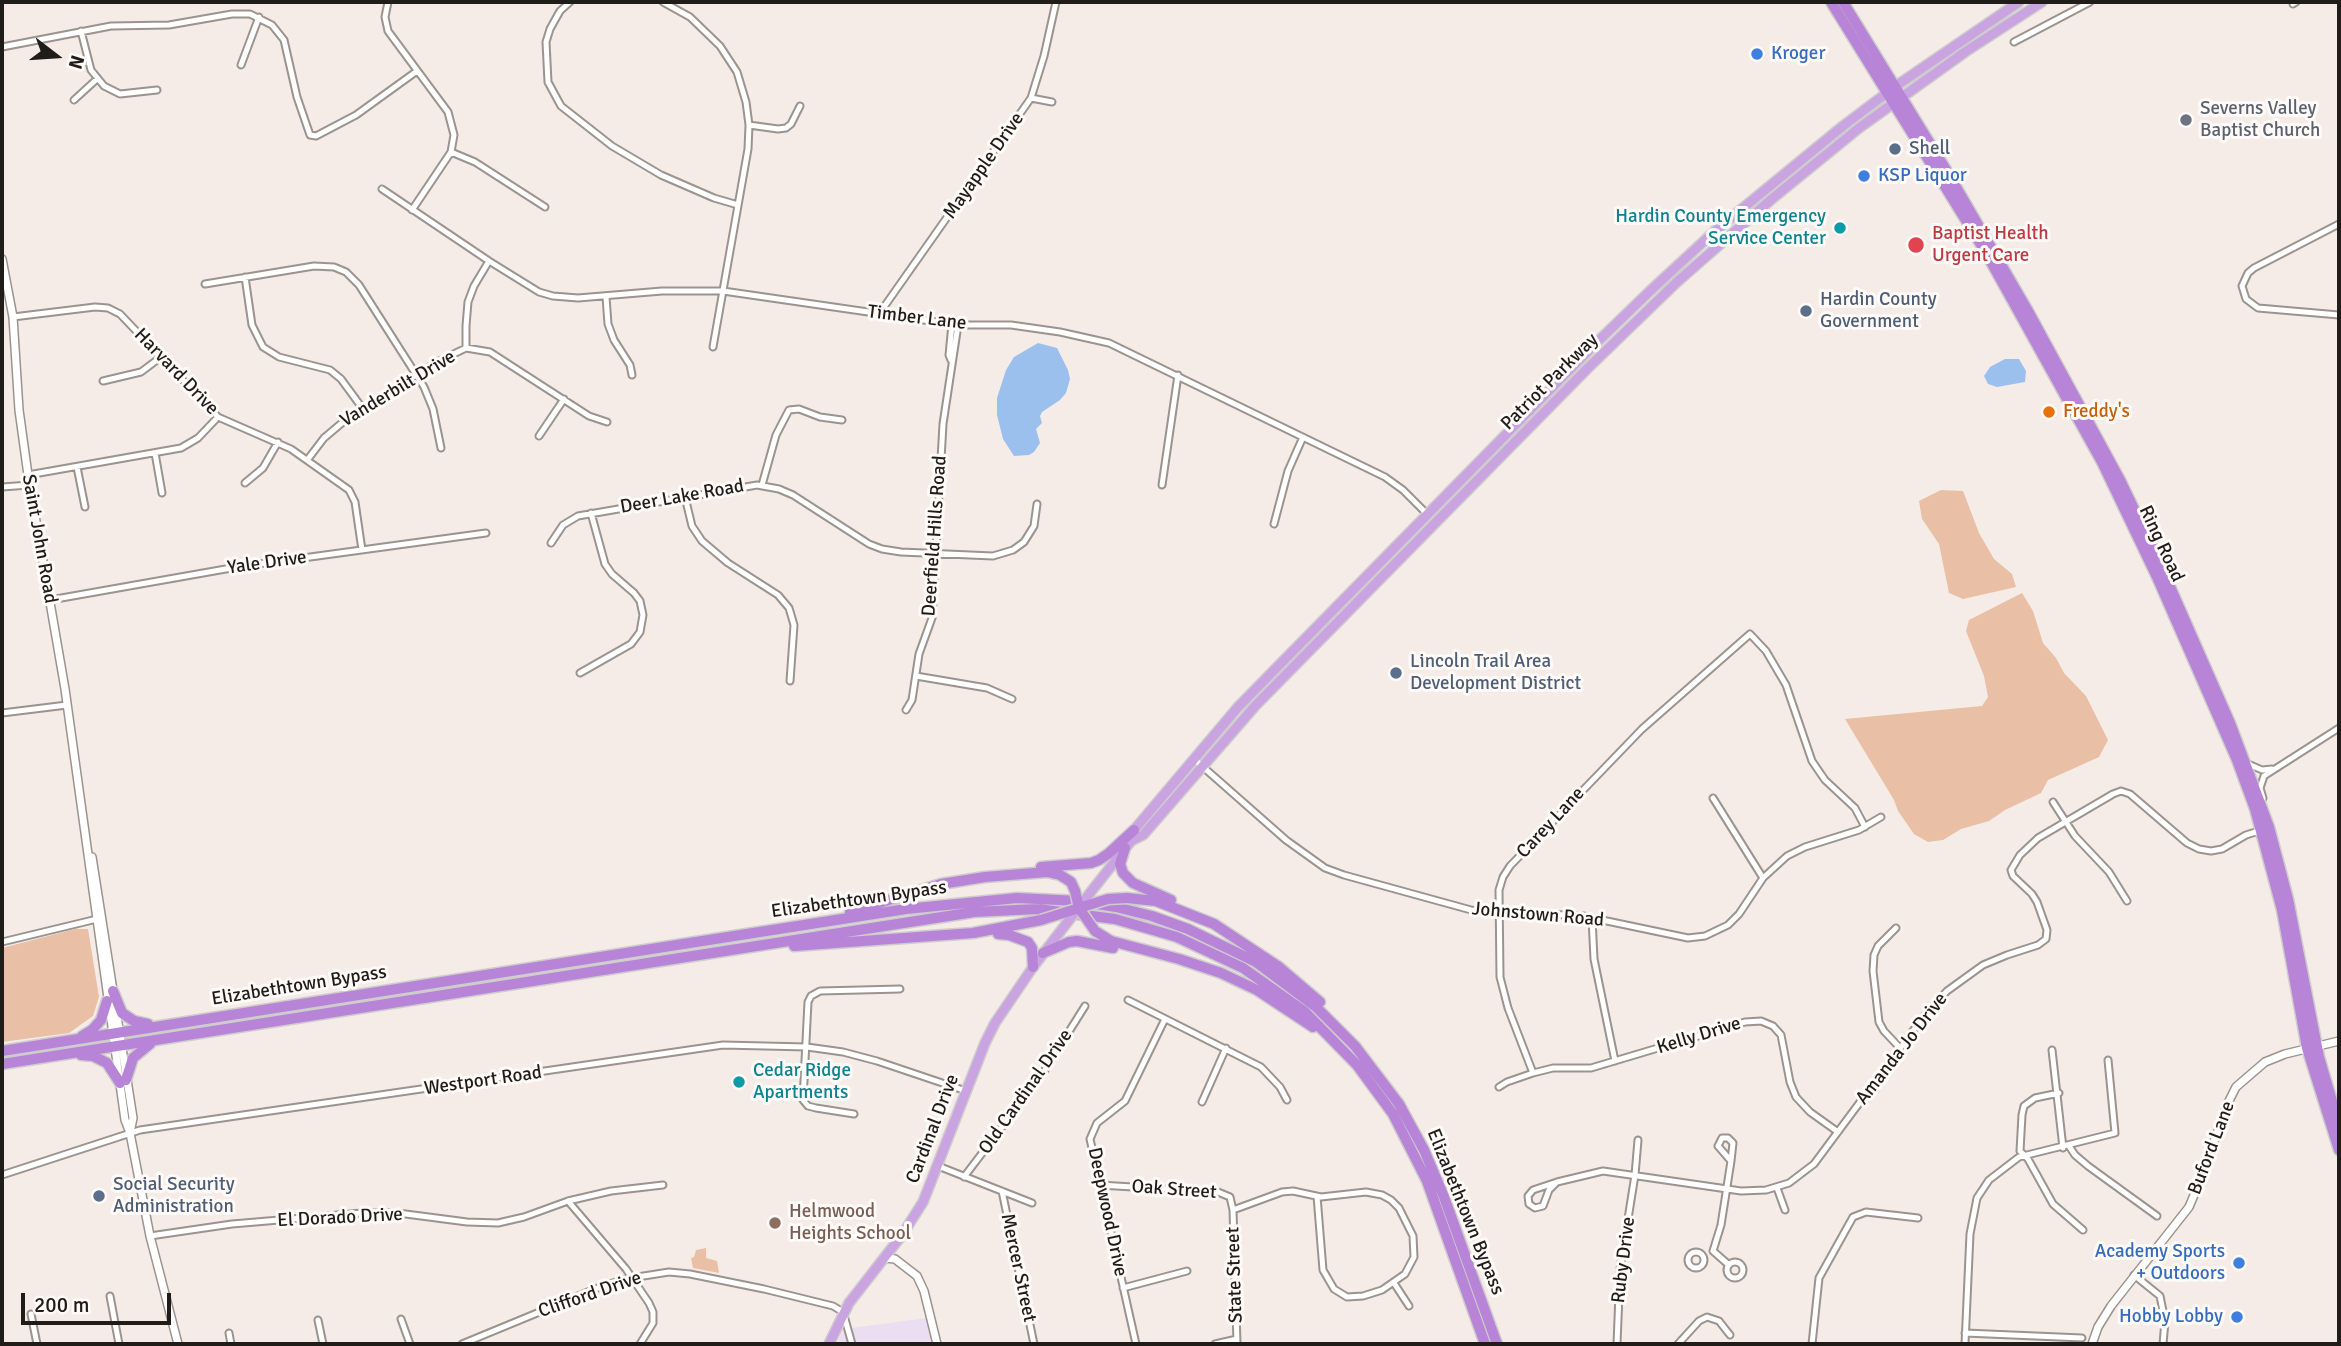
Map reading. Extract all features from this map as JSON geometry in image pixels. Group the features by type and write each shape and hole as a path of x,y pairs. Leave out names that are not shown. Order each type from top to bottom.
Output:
{"highway":[{"name":"Ring Road","path":"1831,2 1898,100 1996,254 2120,480 2157,556 2246,763 2263,810 2312,1047 2339,1150"},
{"name":"Ring Road","path":"1843,2 1891,90"},
{"name":"Ring Road","path":"1898,100 2102,461 2135,527 2265,828"},
{"path":"711,940 859,910 941,884 1035,868 1091,863 1130,840"},
{"path":"1130,840 1120,864 1123,873 1133,883 1177,903 1252,947 1304,987 1336,1018 1355,1046"},
{"path":"985,877 1047,872 1060,875 1071,882 1079,908 1095,931 1111,942 1210,969 1257,990 1337,1043"},
{"name":"Elizabethtown Bypass","path":"2,1051 906,909 996,899 1034,898 1106,905 1171,922 1239,953 1302,995 1355,1046 1389,1089 1424,1150 1444,1197 1497,1344"},
{"path":"973,933 1041,920 1108,899 1128,898 1156,901 1214,924"},
{"name":"Elizabethtown Bypass","path":"2,1064 990,911 1045,910 1115,919 1177,937 1243,968 1304,1011 1337,1043 1383,1100 1412,1149 1431,1189 1485,1344"},
{"path":"737,949 973,933 1009,934 1028,942 1032,948 1032,967"},
{"path":"1043,953 1077,941 1092,942 1133,953 1151,953"},
{"path":"113,990 118,1007 127,1018 141,1023 163,1025"},
{"path":"58,1042 92,1030 101,1020 107,1001"},
{"path":"60,1055 85,1055 100,1059 123,1081 138,1052 149,1044 165,1039"},
{"name":"Ring Road","path":"2312,1047 2339,1125"}],"main road":[{"name":"Patriot Parkway","path":"1198,762 1238,707 1591,348 1678,266 1788,170 1891,90 2019,2"},
{"name":"Patriot Parkway","path":"1066,924 1130,840 1198,762 1587,369 1677,282 1782,191 1898,100 2042,2"},
{"name":"Cardinal Drive","path":"830,1344 843,1312 855,1293 917,1213 995,1023 1032,967 1066,924"}],"street":[{"path":"388,2 385,17 388,31 448,112 454,135 451,152 412,210"},
{"path":"570,2 554,22 546,42 548,82 561,106 612,146 660,175 738,205"},
{"path":"663,2 690,17 705,30 730,60 742,87 749,125 748,149 713,347"},
{"name":"Mayapple Drive","path":"878,314 1031,98 1056,2"},
{"path":"2014,42 2090,2"},
{"path":"2,47 125,24 183,23 238,13 260,17 272,25 284,40 297,97 310,135 316,136 356,115 417,71"},
{"path":"241,65 260,17"},
{"path":"81,31 88,63 97,79 108,89 120,94 157,90"},
{"path":"74,100 97,79"},
{"path":"1031,98 1052,102"},
{"path":"749,125 786,128 800,106"},
{"path":"451,152 475,162 545,207"},
{"name":"Timber Lane","path":"382,189 489,261 539,292 553,296 578,298 662,291 723,291 955,324 1011,325 1085,337 1118,346 1385,477 1403,490 1435,523"},
{"path":"2339,224 2254,268 2248,273 2242,286 2246,299 2258,308 2339,314"},
{"name":"Saint John Road","path":"2,259 13,317 19,411 27,475 50,600 99,919 113,990 115,1033"},
{"path":"466,348 468,302 489,261"},
{"path":"205,284 321,265 346,272 359,285 431,401 441,448"},
{"path":"245,277 252,325 263,347 279,357 318,366 334,373 363,410"},
{"path":"606,297 608,324 614,340 630,365 632,375"},
{"name":"Harvard Drive","path":"13,317 108,307 125,318 218,417 278,442 339,481 353,496 362,550"},
{"name":"Deerfield Hills Road","path":"906,710 912,700 919,654 932,618 943,424 955,324"},
{"name":"Vanderbilt Drive","path":"308,459 333,429 437,362 466,348 490,352 597,420 607,422"},
{"path":"103,381 141,372 161,357"},
{"path":"1162,485 1178,375"},
{"path":"539,436 564,399"},
{"path":"762,485 776,435 789,410 799,409 820,417 842,420"},
{"path":"27,475 181,447 193,442 218,417"},
{"path":"1274,524 1288,471 1303,437"},
{"path":"245,483 263,468 278,442"},
{"path":"155,453 162,493"},
{"path":"77,467 85,507"},
{"path":"2,487 29,485"},
{"name":"Deer Lake Road","path":"551,542 568,521 591,513 762,485 793,495 875,547 888,551 993,556 1013,550 1024,542 1031,532 1037,504"},
{"path":"685,497 692,526 702,541 728,563 778,595 789,608 794,625 790,681"},
{"path":"580,673 631,644 640,632 643,615 640,601 605,564 591,513"},
{"name":"Yale Drive","path":"50,600 237,567 486,533"},
{"name":"Carey Lane","path":"1533,1073 1502,985 1499,962 1500,884 1510,866 1642,729 1750,634 1774,664 1786,685 1812,761 1825,780 1855,808 1865,827"},
{"path":"916,676 987,688 1012,699"},
{"path":"2,713 67,705"},
{"path":"2263,810 2265,804 2260,788 2261,780 2339,728"},
{"name":"Johnstown Road","path":"1198,762 1286,840 1325,868 1344,875 1478,912 1592,918 1679,937 1705,936 1721,930 1734,920 1763,878 1779,862 1796,851 1865,827 1881,817"},
{"path":"2246,763 2262,770 2279,767"},
{"name":"Amanda Jo Drive","path":"1557,1182 1551,1187 1543,1206 1535,1208 1529,1204 1528,1196 1533,1190 1557,1182 1603,1171 1749,1191 1777,1188 1789,1183 1807,1170 1838,1132 1937,1001 1956,983 1995,959 2038,945 2046,939 2048,930 2037,902 2013,876 2011,870 2032,842 2121,791 2130,794 2179,837 2199,849 2222,849 2265,828"},
{"path":"1713,798 1763,878"},
{"path":"2053,802 2075,836 2109,872 2127,901"},
{"path":"1592,918 1594,960 1615,1061"},
{"path":"2,942 99,919"},
{"name":"Saint John Road","path":"99,919 107,1001 133,1118 130,1133 150,1236 177,1344"},
{"path":"1896,928 1878,946 1873,971 1879,1022 1900,1048"},
{"path":"854,1114 806,1104 802,1093 808,1002 815,993 827,990 900,989"},
{"path":"1128,1000 1261,1067 1280,1087 1287,1100"},
{"name":"Old Cardinal Drive","path":"964,1177 1043,1073 1086,1006"},
{"name":"Deepwood Drive","path":"1136,1344 1091,1144 1093,1130 1100,1120 1125,1101 1165,1018"},
{"name":"Kelly Drive","path":"1499,1087 1553,1068 1591,1068 1745,1022 1764,1021 1781,1035 1790,1082 1796,1097 1810,1112 1838,1132"},
{"name":"Buford Lane","path":"2092,1344 2106,1313 2193,1199 2236,1087 2265,1062 2339,1041"},
{"name":"Westport Road","path":"2,1175 130,1133 710,1046 739,1044 844,1052 966,1091"},
{"path":"1202,1102 1226,1048"},
{"path":"2052,1050 2066,1147 2157,1216"},
{"path":"1965,1344 1970,1234 1977,1198 1989,1180 2024,1156 2115,1133 2108,1060"},
{"path":"2059,1093 2031,1100 2024,1106 2021,1150 2053,1204 2083,1230"},
{"name":"Ruby Drive","path":"1617,1344 1620,1269 1638,1140"},
{"path":"1703,1256 1713,1251 1721,1225 1731,1161"},
{"path":"938,1166 1032,1203"},
{"name":"El Dorado Drive","path":"150,1236 232,1224 362,1213 398,1213 498,1223 611,1191 663,1185"},
{"name":"Oak Street","path":"1099,1185 1218,1192 1230,1197 1233,1210 1282,1192 1293,1191 1317,1196 1371,1192 1387,1197 1396,1204 1410,1227 1415,1247 1411,1265 1394,1283"},
{"path":"1777,1188 1785,1210"},
{"name":"Mercer Street","path":"1002,1191 1034,1344"},
{"path":"1317,1196 1323,1270 1330,1285 1343,1295 1358,1297 1394,1283 1409,1306"},
{"path":"568,1201 649,1303 653,1312 651,1329 640,1344"},
{"name":"State Street","path":"1233,1210 1238,1342"},
{"path":"1812,1344 1819,1278 1853,1217 1866,1212 1918,1218"},
{"path":"1713,1251 1729,1265"},
{"path":"884,1258 895,1259 911,1269 920,1280 937,1344"},
{"path":"1123,1288 1187,1271"},
{"name":"Clifford Drive","path":"462,1344 590,1291 631,1278 663,1272 690,1274 833,1306 843,1312"},
{"path":"2134,1275 2160,1297 2165,1321 2163,1344"},
{"path":"110,1296 119,1344"},
{"path":"843,1312 852,1344"},
{"path":"31,1314 37,1344"},
{"path":"1678,1344 1699,1321 1707,1317 1719,1321 1730,1335"},
{"path":"401,1319 410,1344"},
{"path":"318,1320 323,1344"},
{"path":"1965,1332 2082,1338"},
{"path":"229,1333 232,1344"},
{"path":"2020,1344 2021,1336"},
{"path":"1216,1344 1238,1342"}],"shaded area":[{"path":"1941,490 1963,491 1979,533 1994,559 2012,574 2016,587 1963,599 1949,593 1939,544 1922,519 1919,501"},
{"path":"2022,593 2033,611 2043,643 2064,673 2086,696 2108,740 2099,757 2048,780 2041,793 1989,821 1961,829 1943,840 1928,842 1914,834 1898,811 1845,719 1982,706 1988,697 1984,676 1966,631 1969,620"},
{"path":"75,929 88,929 99,997 93,1016 69,1033 2,1042 2,948"},
{"path":"706,1248 706,1258 717,1261 719,1273 693,1268 691,1258 696,1250"},
{"path":"927,1318 931,1344 837,1344 843,1329"}],"water":[{"path":"1038,343 1057,348 1070,379 1066,393 1040,416 1042,423 1036,429 1040,443 1034,452 1014,456 1003,439 997,415 997,398 1006,370 1014,357"},
{"path":"2005,359 2019,359 2026,371 2025,382 1997,387 1988,384 1984,376 1990,367"}],"place":[{"name":"Kroger","path":"1757,54"},
{"name":"Severns Valley Baptist Church","path":"2186,120"},
{"name":"Shell","path":"1895,149"},
{"name":"KSP Liquor","path":"1864,176"},
{"name":"Hardin County Emergency Service Center","path":"1840,228"},
{"name":"Baptist Health Urgent Care","path":"1916,245"},
{"name":"Hardin County Government","path":"1806,311"},
{"name":"Freddy's","path":"2049,412"},
{"name":"Lincoln Trail Area Development District","path":"1396,673"},
{"name":"Cedar Ridge Apartments","path":"739,1082"},
{"name":"Social Security Administration","path":"99,1196"},
{"name":"Helmwood Heights School","path":"775,1223"},
{"name":"Academy Sports + Outdoors","path":"2239,1263"},
{"name":"Hobby Lobby","path":"2237,1317"}]}
